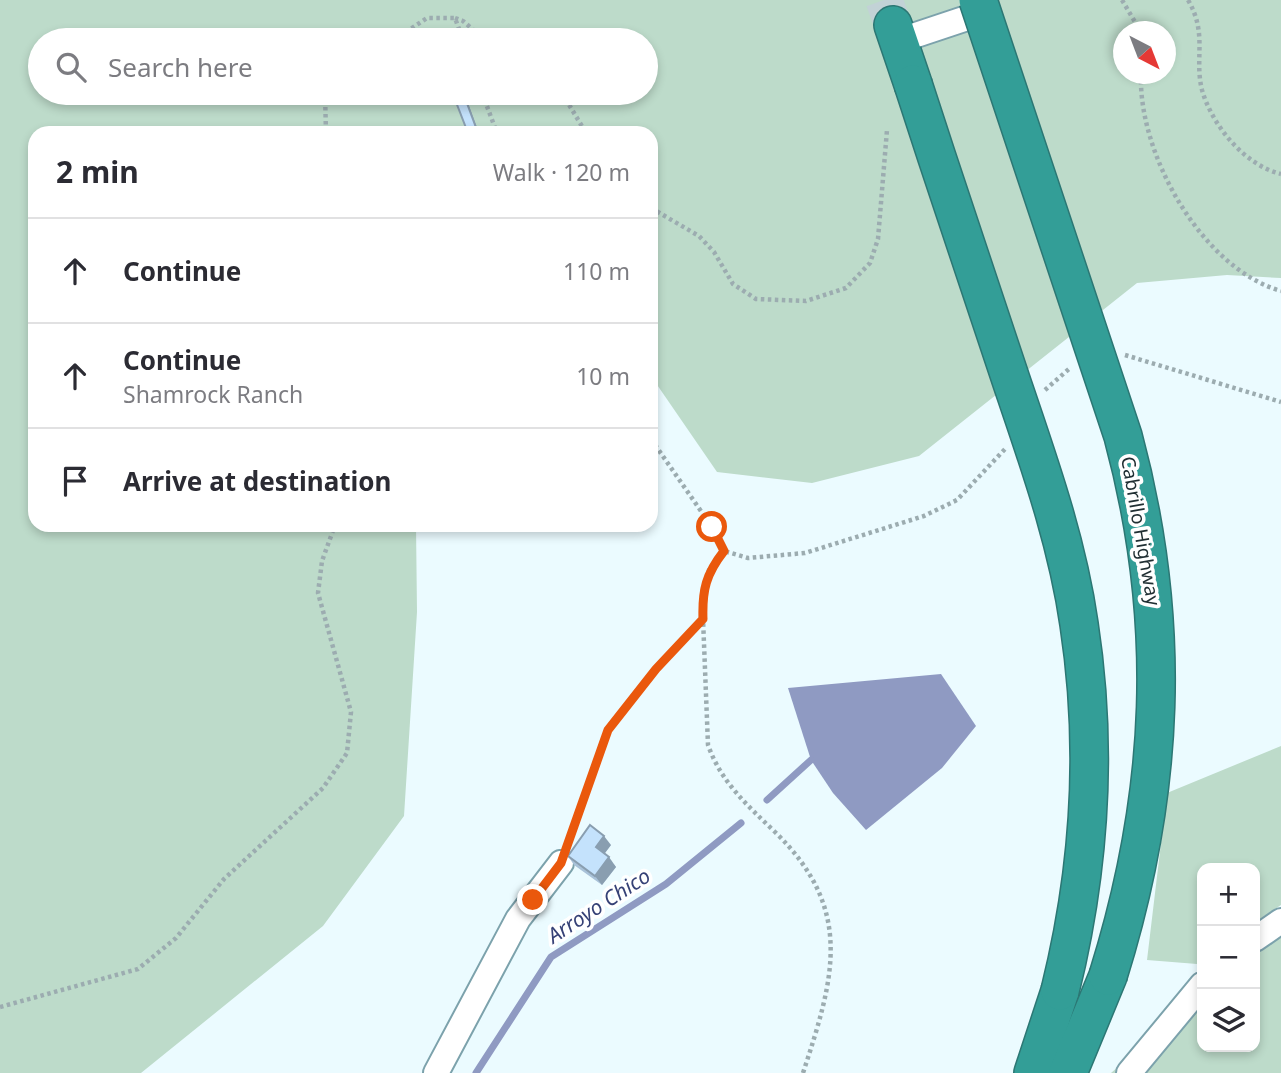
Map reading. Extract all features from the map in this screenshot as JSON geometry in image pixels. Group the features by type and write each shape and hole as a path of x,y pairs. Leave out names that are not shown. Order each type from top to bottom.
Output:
{"highway":[{"name":"Cabrillo Highway","path":"977,10 1123,436 1137,490 1151,571 1158,682 1154,766 1137,874 1108,976 1068,1073"},
{"path":"896,33 1055,513 1079,622 1088,705 1090,788 1080,899 1060,991 1033,1073"}],"lane":[{"path":"896,33 977,10"},
{"path":"436,1073 518,919 561,863"},
{"path":"1260,936 1281,921"},
{"path":"1129,1073 1199,989"},
{"path":"1024,1073 1046,1038"}],"path":[{"path":"1122,0 1135,21"},
{"path":"1188,0 1197,15 1202,88 1218,125 1243,153 1281,174"},
{"path":"412,28 427,18 455,18 471,28"},
{"path":"455,18 459,28"},
{"path":"1140,84 1152,146 1177,199 1202,235 1238,268 1281,291"},
{"path":"325,105 326,126"},
{"path":"486,105 494,126"},
{"path":"569,105 582,126"},
{"path":"658,212 699,236 714,253 733,284 756,299 806,301 846,288 870,263 878,239 887,130"},
{"path":"1114,355 1139,358 1281,402"},
{"path":"1041,393 1075,365"},
{"path":"658,449 712,527 724,551 748,558 804,553 924,516 957,500 1010,442"},
{"path":"0,1007 138,969 176,938 224,879 323,788 347,753 351,712 318,593 322,561 332,532"},
{"path":"724,551 709,570 702,593 708,745 716,768 730,788 795,851 820,889 830,924 830,971 824,1007 803,1073"},
{"path":"561,863 608,730 656,669 703,619"}],"green space":[{"path":"0,0 1281,0 1281,278 1227,275 1137,283 919,456 812,483 717,472 658,386 658,126 28,126 28,532 416,532 417,612 404,816 323,926 141,1073 0,1073"},
{"path":"1281,746 1281,905 1260,919 1260,863 1197,863 1197,964 1147,960 1167,793"},
{"path":"1281,937 1281,1073 1111,1073 1197,997 1197,1052 1260,1052 1260,952"}],"water":[{"path":"941,674 976,726 942,768 866,830 833,793 811,760 788,688"}],"building":[{"path":"457,105 468,105 475,126 465,126"},
{"path":"590,825 604,836 596,847 609,857 595,876 568,856"}],"waterway":[{"name":"Arroyo Chico","path":"767,800 811,760"},
{"name":"Arroyo Chico","path":"476,1073 551,957 666,884 741,823"}],"tunnel":[{"path":"884,0 893,25"}],"route":[{"path":"533,900 561,863 608,730 656,669 703,619 702,593 709,570 724,551 712,527"}]}
